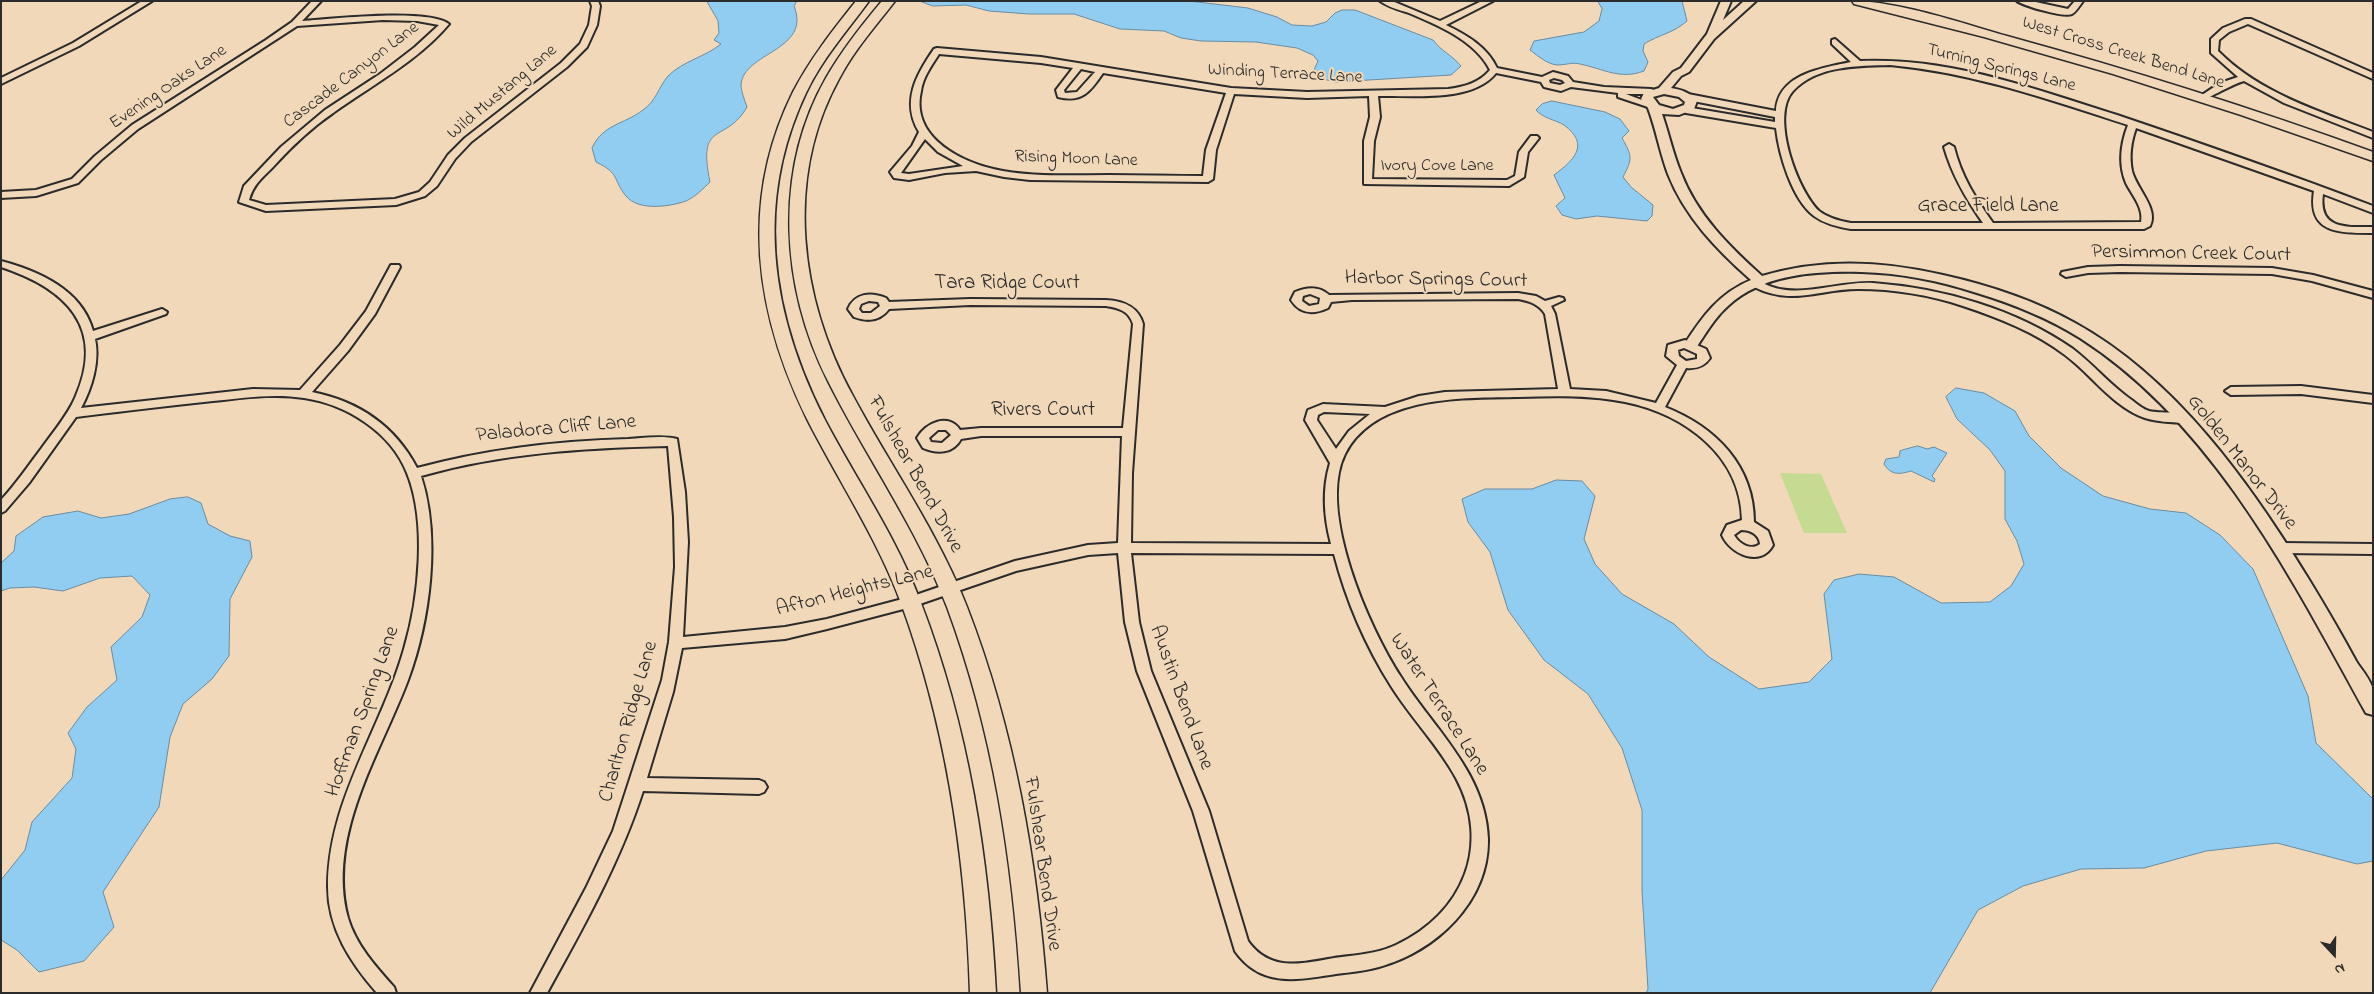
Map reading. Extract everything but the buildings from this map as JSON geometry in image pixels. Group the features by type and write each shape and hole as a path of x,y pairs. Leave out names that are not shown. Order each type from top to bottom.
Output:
{"main road":[{"path":"864,1 829,42 799,91 778,145 766,206 767,264 781,332 804,395 884,538 911,602 941,692 961,778 976,876 983,993"},
{"name":"Fulshear Bend Drive","path":"889,1 870,21 847,51 825,92 808,136 797,194 798,256 812,325 837,383 907,503 949,589 983,681 1009,784 1023,870 1034,993"},
{"name":"West Cross Creek Bend Lane","path":"1862,2 2018,42 2205,97 2373,157"},
{"path":"799,91 825,92"},
{"path":"781,332 812,325"}],"street":[{"path":"1,81 79,44 111,26 148,1"},
{"name":"Evening Oaks Lane","path":"1,195 36,192 57,188 75,181 98,158 135,127 295,24 317,1"},
{"name":"Wild Mustang Lane","path":"244,202 266,208 351,205 396,202 422,194 434,184 452,157 468,140 564,65 584,45 593,25 596,6 594,1"},
{"path":"1384,1 1439,25 1482,50 1488,56 1494,70 1544,80 1547,85 1553,88 1561,88 1570,84 1604,90 1666,112 1684,111 1780,126"},
{"path":"1439,25 1489,1"},
{"path":"1710,37 1726,1"},
{"path":"1751,1 1710,37 1685,70 1677,74 1646,99 1652,106 1664,136 1676,177 1698,217 1735,260 1761,282 1758,285 1765,290 1777,294 1791,294 1828,288 1888,288 1947,298 1983,309 2038,334 2067,351 2138,411 2149,415 2183,419"},
{"path":"2021,1 2057,11 2070,12 2079,1"},
{"name":"Cascade Canyon Lane","path":"244,202 247,188 284,149 328,112 418,49 444,24 417,19 383,18 295,24"},
{"path":"2373,76 2248,21 2226,30 2215,39 2214,51 2222,62 2245,78 2286,99 2373,135"},
{"path":"1835,42 1857,63"},
{"name":"Winding Terrace Lane","path":"937,50 999,55 1231,90 1307,95 1373,95 1462,91 1479,84 1494,70"},
{"name":"Rising Moon Lane","path":"937,50 916,91 914,106 923,133 936,146 955,158 977,168 1004,174 1033,177 1208,179 1211,150 1231,90"},
{"name":"Turning Springs Lane","path":"1830,222 1815,212 1807,202 1787,160 1780,126 1780,115 1785,95 1795,84 1821,71 1857,63 1897,62 1963,72 2133,124 2319,189 2373,210"},
{"path":"1079,66 1060,90 1061,95 1079,96 1102,70"},
{"path":"1664,136 1692,104 1685,96 1685,70"},
{"path":"2205,97 2214,89 2232,80 2245,78"},
{"path":"1604,90 1657,91 1780,115"},
{"name":"Ivory Cove Lane","path":"1373,95 1375,116 1369,141 1367,182 1509,183 1519,177 1525,146 1534,138"},
{"name":"Grace Field Lane","path":"1830,222 1851,226 2133,228 2146,224 2148,215 2129,177 2126,160 2127,141 2133,124"},
{"path":"923,133 916,147 895,172 897,176 909,178 945,170 977,168"},
{"path":"1949,147 1952,162 1961,182 1990,227"},
{"path":"2319,189 2316,201 2317,215 2323,223 2346,230 2373,230"},
{"path":"1,264 34,274 54,284 70,298 82,316 90,336 91,353 84,390 73,413 26,479 1,508"},
{"path":"303,394 344,348 371,312 395,267"},
{"name":"Golden Manor Drive","path":"1691,345 1716,309 1732,295 1785,274 1816,269 1848,267 1886,269 1955,282 1997,294 2064,323 2098,344 2128,366 2183,419 2221,464 2281,548 2373,707"},
{"name":"Persimmon Creek Court","path":"2066,274 2103,269 2272,271 2313,278 2373,295"},
{"name":"Harbor Springs Court","path":"1326,299 1409,296 1518,296 1532,298 1544,306 1550,314 1565,393"},
{"name":"Harbor Springs Court","path":"1544,306 1560,300"},
{"name":"Tara Ridge Court","path":"885,306 970,302 1106,303 1122,306 1129,310"},
{"name":"Austin Bend Lane","path":"1129,310 1136,317 1138,324 1124,548 1132,623 1142,660 1211,840 1241,945 1251,959 1262,966"},
{"path":"90,336 162,312"},
{"path":"1679,344 1691,345 1702,352 1704,359 1697,364 1683,364 1672,356 1671,350 1679,344"},
{"path":"1659,408 1683,364"},
{"path":"2230,391 2301,390 2373,399"},
{"name":"Hoffman Spring Lane","path":"73,413 266,392 303,394 344,405 373,421 405,454 415,473 423,528 424,564 420,610 411,650 351,802 337,852 336,889 341,925 360,962 388,993"},
{"name":"Water Terrace Lane","path":"1336,462 1310,420 1314,412 1326,408 1361,412 1387,411 1446,395 1565,393 1617,397 1659,408 1698,430 1730,462 1745,492 1748,525"},
{"name":"Water Terrace Lane","path":"1262,966 1278,972 1296,972 1380,959 1411,946 1439,926 1460,903 1472,877 1479,853 1478,816 1466,780 1382,658 1363,619 1338,549 1330,502 1336,462 1343,447 1355,433 1387,411"},
{"name":"Rivers Court","path":"957,435 1008,432 1130,432"},
{"name":"Paladora Cliff Lane","path":"415,473 460,460 503,452 581,444 673,442"},
{"name":"Charlton Ridge Lane","path":"538,993 597,884 621,830 664,697 676,643 681,534 679,485 673,442"},
{"name":"Afton Heights Lane","path":"676,643 785,633 827,624 911,602 1015,566 1048,557 1088,550 1124,548 1338,549"},
{"path":"2281,548 2373,549"},
{"path":"637,784 759,787"}],"green space":[{"path":"1780,473 1821,474 1847,533 1804,533"}],"water":[{"path":"707,1 797,1 794,6 797,21 794,33 786,42 753,65 745,74 741,87 747,107 739,119 715,135 707,149 710,182 696,195 686,201 663,206 638,204 626,196 609,170 596,162 592,148 608,129 636,115 647,106 668,76 674,71 721,44 714,40 719,33 718,21"},
{"path":"920,1 1189,1 1248,8 1277,17 1292,25 1312,26 1326,22 1335,13 1342,10 1355,10 1433,40 1461,66 1451,75 1336,82 1323,79 1314,70 1318,61 1313,55 1297,48 1256,42 1201,41 1181,38 1164,31 1120,29 1074,14 1029,14 989,11 966,5 933,6"},
{"path":"1598,1 1682,1 1687,21 1676,29 1644,44 1643,51 1648,62 1644,71 1635,73 1612,73 1577,63 1557,65 1550,63 1530,50 1534,41 1584,32 1599,21 1602,9"},
{"path":"1552,101 1605,112 1620,119 1629,131 1622,138 1630,157 1623,177 1631,187 1653,205 1652,216 1647,221 1597,216 1576,219 1562,215 1556,206 1565,198 1554,175 1573,158 1578,146 1572,132 1564,125 1536,110 1542,104"},
{"path":"1956,388 1984,393 2015,411 2029,436 2061,468 2103,496 2150,509 2186,513 2220,535 2253,569 2308,696 2316,743 2373,799 2373,861 2357,864 2277,843 2206,851 2144,868 2081,869 2023,886 1978,910 1930,993 1646,993 1648,989 1642,891 1642,810 1622,748 1588,694 1544,660 1508,610 1490,552 1468,522 1462,499 1485,489 1532,489 1556,480 1582,481 1595,496 1584,539 1595,564 1622,594 1674,624 1709,657 1759,689 1809,682 1832,659 1824,594 1834,580 1859,574 1894,577 1941,603 1990,602 2011,586 2024,564 2017,541 2005,519 2005,471 1990,450 1957,419 1946,397"},
{"path":"1918,446 1927,449 1934,447 1947,453 1932,476 1935,479 1934,482 1911,471 1900,473 1890,471 1884,464 1886,459 1899,457 1900,451"},
{"path":"188,497 201,503 208,524 230,536 250,541 252,557 230,599 229,656 212,679 183,704 170,737 159,807 103,892 114,927 84,961 39,972 17,950 1,940 1,880 25,850 32,822 72,778 76,749 68,733 87,707 117,680 111,647 142,617 150,595 132,576 100,578 63,591 34,587 10,588 1,591 1,563 14,551 16,536 43,517 78,511 101,518 129,514 170,499"}]}
